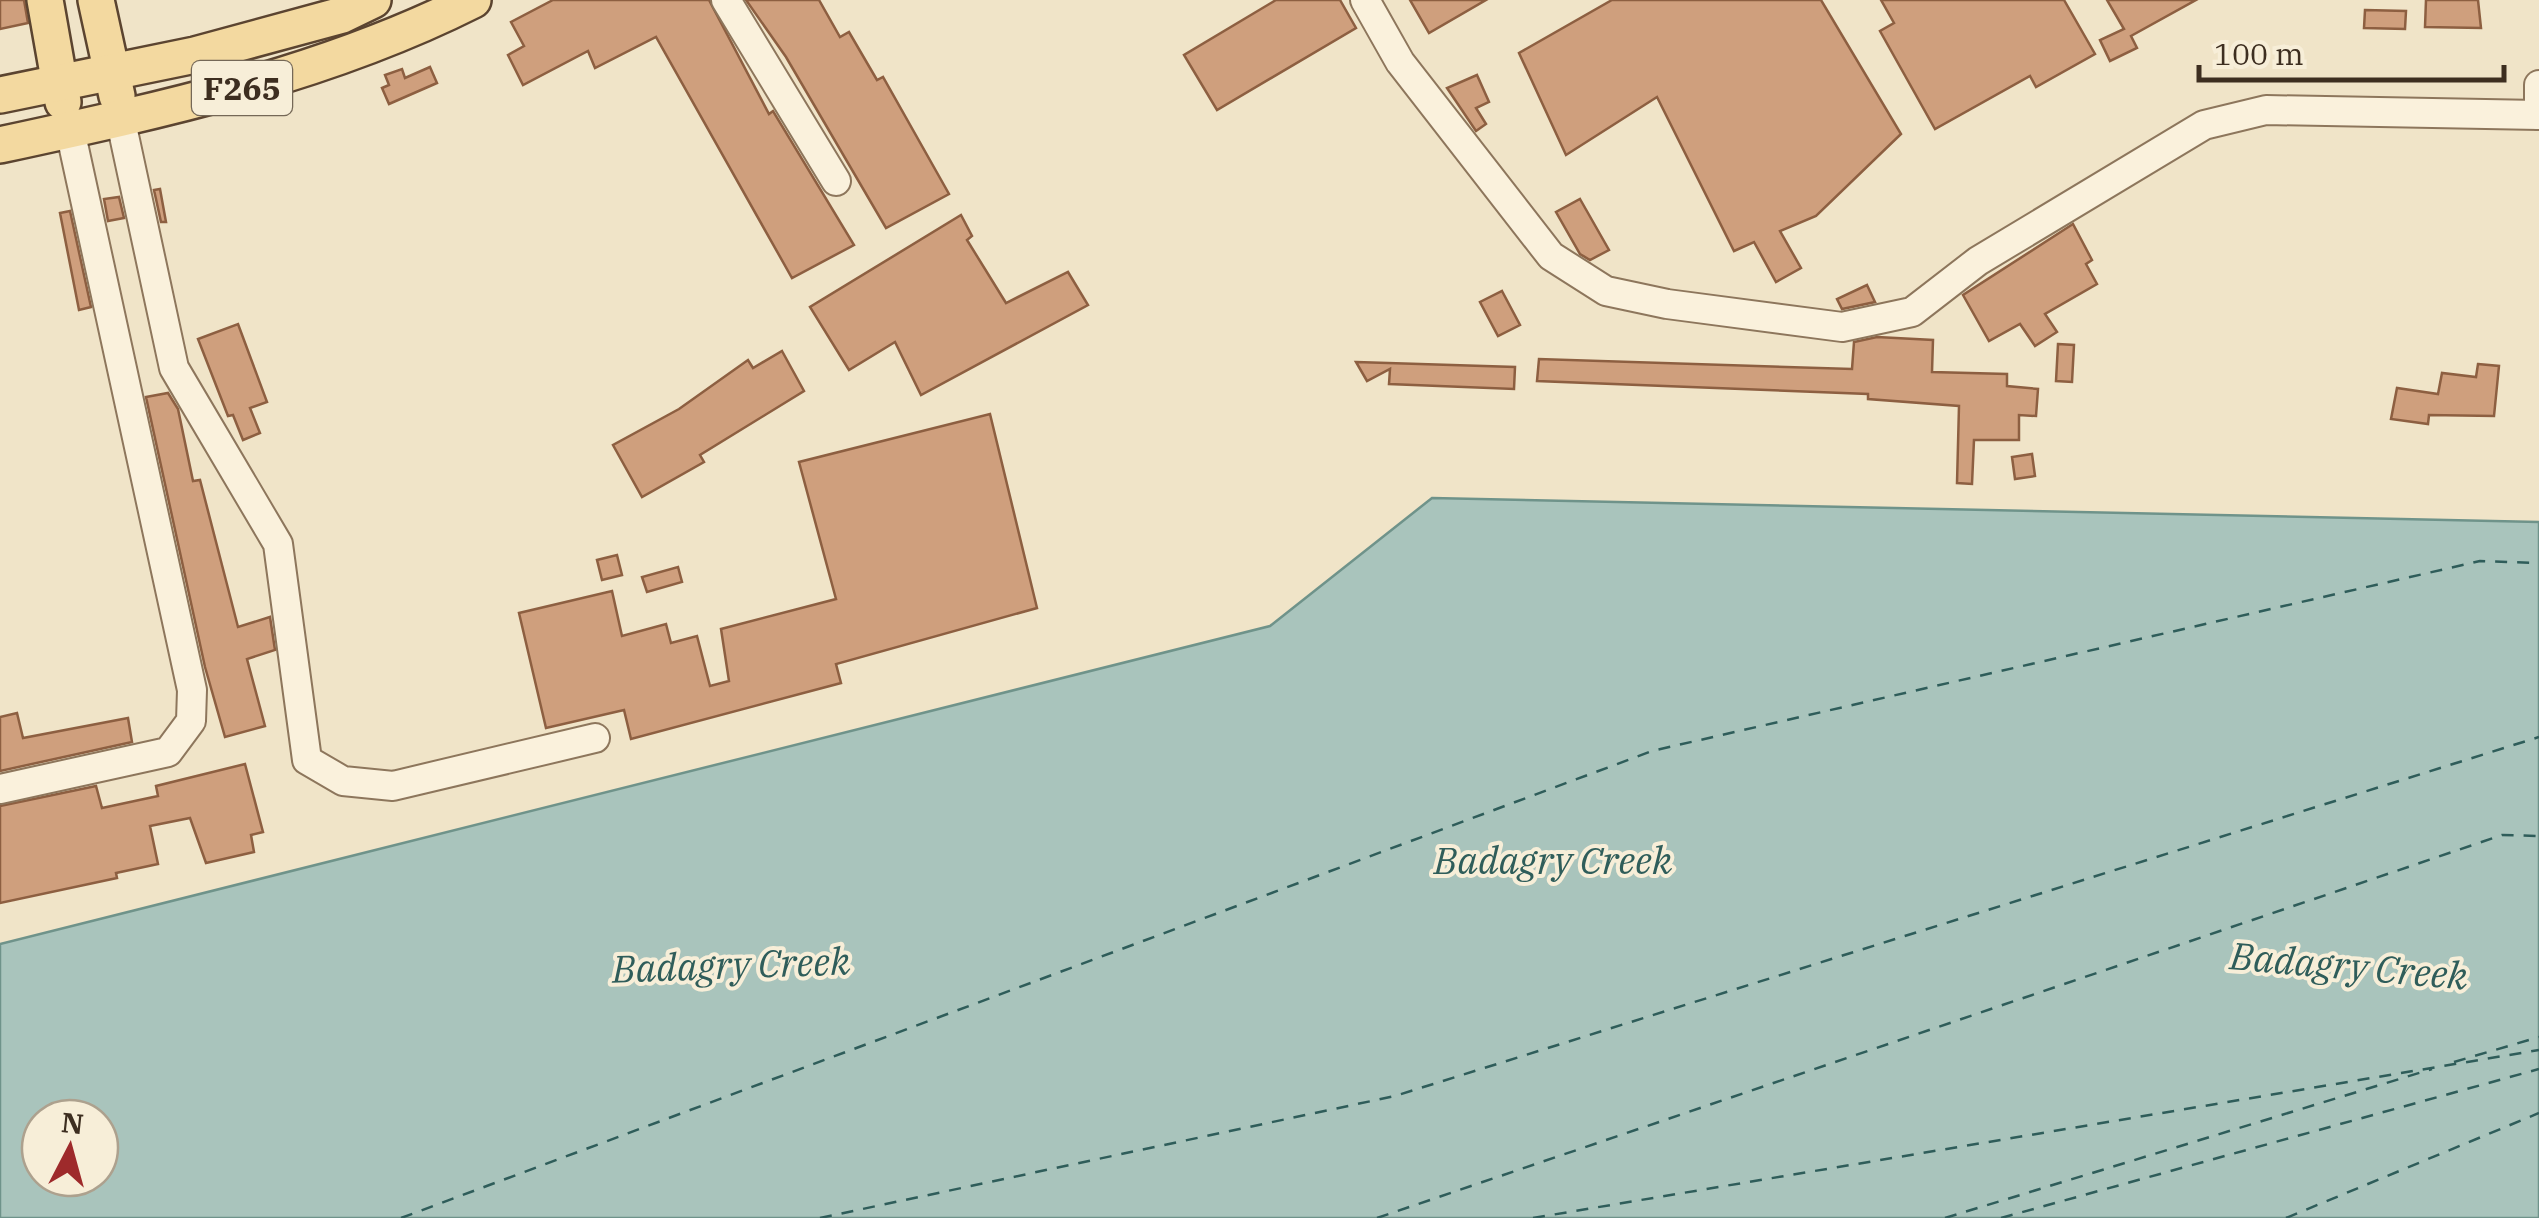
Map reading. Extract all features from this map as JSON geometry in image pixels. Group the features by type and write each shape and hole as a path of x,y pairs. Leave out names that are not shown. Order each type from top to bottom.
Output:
{"main road":[{"path":"44,0 70,130"},
{"path":"96,0 120,117"},
{"name":"F265","path":"0,95 112,72 342,15 373,0"},
{"name":"F265","path":"0,145 297,73 406,34 473,0"}],"street":[{"path":"726,0 836,182"},
{"path":"1365,0 1400,62 1552,256 1606,290 1667,304 1842,327 1912,312 1978,261 2204,125 2266,110 2539,115 2539,85"},
{"path":"120,117 174,368 278,544 307,760 343,781 393,786 595,738"},
{"path":"0,789 168,752 191,722 192,690 70,130"}],"water":[{"name":"Badagry Creek","path":"1432,498 2539,522 2539,1218 0,1218 0,944 1270,626"}],"building":[{"path":"0,0 24,0 28,23 0,29"},
{"path":"553,0 709,0 769,114 773,111 854,245 792,278 656,37 595,68 588,51 523,85 508,55 524,46 511,22"},
{"path":"746,0 819,0 840,37 849,32 877,80 883,77 949,194 886,228 786,57"},
{"path":"1276,0 1340,0 1356,28 1217,110 1184,55"},
{"path":"1410,0 1486,0 1429,33"},
{"path":"1612,0 1821,0 1901,134 1816,216 1780,231 1801,268 1776,282 1754,242 1734,251 1657,97 1566,155 1519,53"},
{"path":"1881,0 2064,0 2095,54 2036,87 2030,76 1935,129 1880,31 1894,23"},
{"path":"2107,0 2196,0 2131,36 2137,48 2110,61 2100,40 2124,29"},
{"path":"2426,0 2478,0 2481,28 2425,27"},
{"path":"2365,10 2406,11 2405,29 2364,28"},
{"path":"430,67 437,83 389,104 382,88 389,85 385,75 402,69 405,78"},
{"path":"1477,75 1489,102 1476,108 1486,124 1476,131 1447,88"},
{"path":"160,189 166,222 161,222 154,190"},
{"path":"119,197 124,218 108,221 104,199"},
{"path":"1580,199 1609,250 1590,260 1580,254 1556,212"},
{"path":"70,211 91,307 79,310 60,213"},
{"path":"961,215 972,236 967,240 1006,303 1068,272 1088,305 921,395 895,342 849,370 810,307"},
{"path":"2073,224 2092,260 2086,264 2097,284 2045,314 2057,332 2035,346 2020,324 1989,341 1963,295"},
{"path":"1867,285 1875,302 1842,309 1837,299"},
{"path":"1502,291 1520,325 1498,336 1480,302"},
{"path":"238,324 267,402 250,408 260,433 243,440 233,415 228,416 198,339"},
{"path":"1877,337 1933,340 1932,372 2007,374 2007,386 2038,389 2036,416 2019,415 2019,440 1974,440 1972,484 1957,483 1959,406 1868,399 1868,394 1537,381 1539,359 1852,369 1854,342"},
{"path":"2058,344 2074,345 2072,382 2056,381"},
{"path":"782,351 804,391 700,455 704,462 642,497 613,445 679,409 748,360 753,368"},
{"path":"1356,362 1515,367 1514,389 1389,384 1390,369 1367,381"},
{"path":"2478,364 2499,366 2494,416 2429,415 2428,424 2391,419 2397,388 2438,394 2442,373 2476,377"},
{"path":"168,393 178,409 193,481 200,480 238,627 270,617 275,650 247,659 265,726 225,737 205,667 146,397"},
{"path":"990,414 1037,608 836,664 841,683 631,739 624,710 546,728 519,613 612,591 622,636 666,624 671,643 697,636 710,686 729,681 721,629 836,599 799,462"},
{"path":"2032,454 2035,476 2015,479 2012,457"},
{"path":"617,555 622,575 602,580 597,560"},
{"path":"678,567 682,582 647,592 642,577"},
{"path":"17,713 23,738 128,718 132,742 0,771 0,717"},
{"path":"245,764 263,832 251,835 254,852 206,863 190,818 150,826 158,864 116,873 117,878 0,903 0,806 96,786 102,808 158,796 156,786"}],"ferry route":[{"path":"401,1218 1652,751 2480,561 2539,563"},
{"path":"820,1218 1395,1096 2539,737"},
{"path":"1377,1218 2502,835 2539,836"},
{"path":"2454,1062 2539,1037"},
{"path":"1533,1218 2539,1050"},
{"path":"1945,1218 2432,1069"},
{"path":"2001,1218 2539,1069"},
{"path":"2286,1218 2539,1113"}]}
